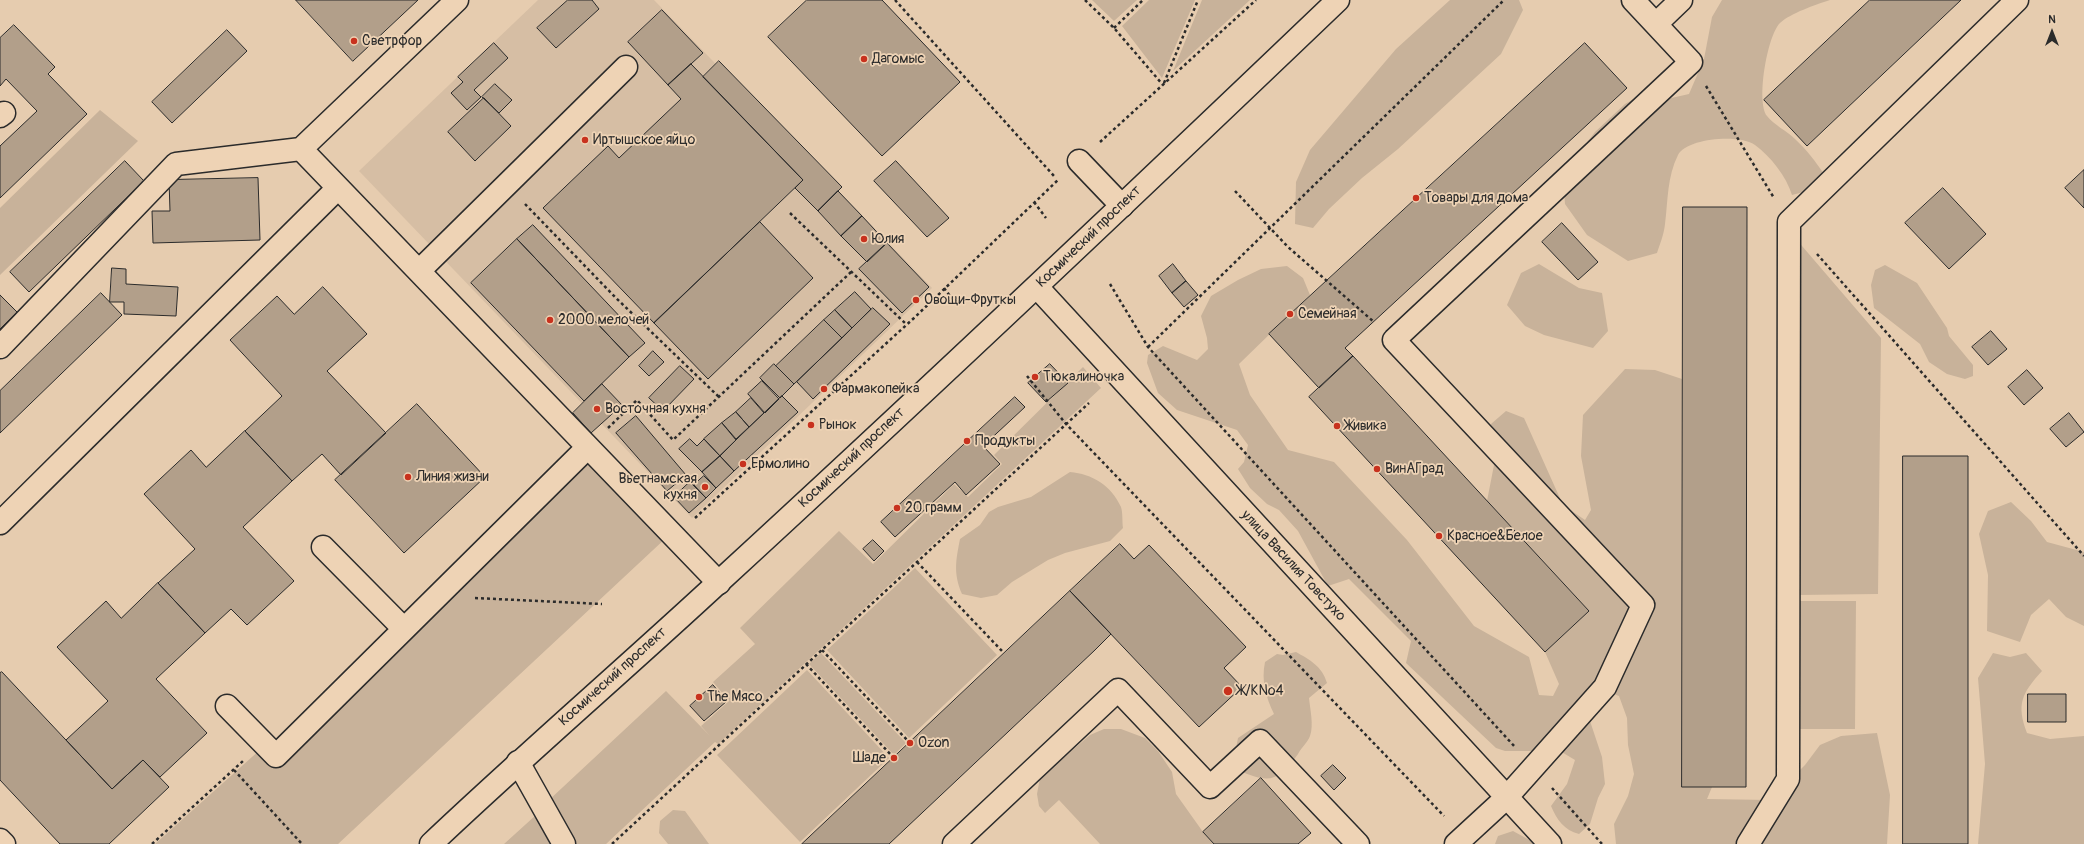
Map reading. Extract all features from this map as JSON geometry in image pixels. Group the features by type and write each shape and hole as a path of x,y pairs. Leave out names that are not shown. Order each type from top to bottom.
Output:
{"main road":[{"path":"0,347 176,164 301,149 457,0"},
{"name":"Космический проспект","path":"431,844 518,762 719,583 1037,287 1338,0"},
{"path":"1460,840 1506,798 1605,687 1643,605 1394,340 1691,62 1633,0"},
{"path":"1656,24 1681,0"},
{"path":"1748,844 1788,780 1789,222 2017,0"},
{"path":"419,271 626,67"},
{"path":"301,149 719,583"},
{"path":"1079,161 1122,206"},
{"path":"0,523 338,188"},
{"name":"улица Василия Товстухо","path":"1037,287 1506,798 1550,844"},
{"path":"226,706 276,756 588,447"},
{"path":"323,547 404,629"},
{"path":"954,844 1118,690 1210,788 1260,741 1358,844"},
{"path":"518,762 564,844"},
{"path":"0,840 4,844"}],"path":[{"path":"674,537 907,325 1057,180 895,0"},
{"path":"1085,0 1114,28 1163,85"},
{"path":"1114,28 1143,0"},
{"path":"1163,85 1198,0"},
{"path":"1079,161 1256,0"},
{"path":"1148,347 1504,0"},
{"path":"1691,62 1789,222 2084,556"},
{"path":"506,185 615,297 719,397"},
{"path":"1235,191 1288,247 1394,340"},
{"path":"1034,202 1046,218"},
{"path":"790,213 907,325"},
{"path":"588,447 637,400 673,440 851,272"},
{"path":"1110,284 1148,347 1602,844"},
{"path":"944,288 950,296"},
{"path":"1028,376 1066,424 1460,840"},
{"path":"612,844 1089,403"},
{"path":"917,562 1002,651"},
{"path":"437,597 602,604"},
{"path":"822,650 908,741"},
{"path":"806,664 892,756"},
{"path":"152,844 263,743"},
{"path":"234,770 302,844"}],"shaded area":[{"path":"538,0 654,0 932,288 692,518 359,171"},
{"path":"1092,0 1137,0 1114,21"},
{"path":"1149,0 1195,0 1162,78 1122,26"},
{"path":"1202,0 1250,0 1173,71"},
{"path":"1450,0 1519,0 1523,10 1501,54 1398,149 1362,178 1329,209 1313,228 1295,224 1296,182 1310,150 1396,49"},
{"path":"1722,0 1830,0 1810,7 1780,23 1775,30 1767,54 1763,84 1764,109 1767,116 1799,143 1824,174 1815,189 1792,195 1786,181 1777,167 1767,155 1755,145 1748,142 1726,139 1702,141 1692,145 1683,149 1674,163 1668,189 1662,239 1657,253 1628,261 1587,235 1565,204 1563,174 1595,132 1625,104 1647,91 1667,99 1689,94 1704,59 1712,17"},
{"path":"100,110 138,141 0,275 0,208"},
{"path":"1796,239 1881,338 1878,594 1799,595"},
{"path":"1539,264 1579,288 1602,293 1608,331 1593,348 1544,335 1525,326 1507,305 1521,273"},
{"path":"1885,265 1917,283 1947,328 1949,336 1973,365 1973,376 1965,379 1947,374 1929,362 1920,344 1874,308 1871,285 1875,270"},
{"path":"1287,266 1303,278 1310,295 1239,364 1250,395 1288,450 1334,462 1407,540 1474,626 1529,657 1539,695 1553,696 1559,684 1545,652 1589,611 1487,501 1494,465 1491,424 1506,411 1524,418 1563,505 1585,520 1591,510 1581,456 1583,415 1625,369 1655,370 1682,379 1682,787 1712,787 1707,799 1770,800 1805,765 1820,745 1841,736 1877,733 1890,795 1887,844 1616,844 1614,824 1628,796 1634,774 1628,745 1627,718 1619,696 1595,687 1588,695 1590,721 1602,757 1605,784 1598,798 1590,824 1579,834 1565,827 1556,816 1551,806 1567,784 1575,760 1560,751 1505,751 1496,748 1406,663 1411,641 1349,579 1328,586 1298,531 1279,510 1267,504 1250,488 1238,469 1244,462 1248,445 1237,430 1177,410 1158,393 1147,363 1148,355 1163,346 1197,360 1208,349 1207,338 1201,316 1211,296 1238,280 1261,269"},
{"path":"1083,367 1101,388 718,744 715,742 606,844 568,844 548,801 666,691 710,736 701,726 729,701 713,682 755,644 740,628 839,531 873,564 954,484 968,497 1002,464 994,455"},
{"path":"588,453 667,537 338,844 155,844 262,748 276,760"},
{"path":"1070,472 1093,478 1112,493 1121,507 1123,528 1110,541 1065,553 1048,560 1012,582 997,595 981,598 962,594 956,573 960,539 980,525 989,512 998,507 1031,497"},
{"path":"2011,502 2031,521 2047,542 2084,552 2084,626 2066,617 2049,599 2031,615 2020,642 1987,631 1988,575 1979,534 1988,511"},
{"path":"915,568 997,655 909,738 827,650"},
{"path":"1797,601 1856,601 1855,729 1796,729"},
{"path":"1296,652 1319,668 1327,683 1309,698 1312,722 1309,738 1285,770 1272,778 1258,777 1238,770 1234,758 1238,738 1274,714 1265,689 1265,662 1277,654 1283,655"},
{"path":"821,653 906,743 894,755 809,664"},
{"path":"1993,653 2010,657 2026,653 2042,671 2030,686 2023,699 2022,714 2027,733 2050,739 2084,736 2084,844 1978,844 1985,764 1978,678"},
{"path":"807,670 889,758 800,842 717,755"},
{"path":"1104,729 1121,729 1145,738 1158,751 1172,772 1176,794 1203,832 1214,844 1100,844 1059,800 1045,813 1039,806 1037,794 1040,778 1090,735"},
{"path":"673,810 685,811 709,844 668,844 659,833 660,821"},
{"path":"536,815 553,844 504,844"},
{"path":"1513,831 1535,844 1495,844 1498,836"}],"building":[{"name":"Светрфор","path":"296,0 418,0 353,61"},
{"path":"568,0 592,0 599,9 556,48 537,28"},
{"name":"Дагомыс","path":"807,0 882,0 960,82 882,156 768,37"},
{"path":"1870,0 1961,0 1807,146 1764,100"},
{"path":"662,10 703,53 668,85 628,42"},
{"path":"14,25 55,67 48,74 87,114 0,198 0,146 37,111 6,79 0,86 0,38"},
{"path":"227,30 247,51 172,123 152,102"},
{"path":"494,43 508,58 474,90 481,97 467,110 451,93 463,82 458,77"},
{"path":"1585,43 1627,88 1345,348 1353,356 1319,388 1269,334"},
{"path":"719,61 842,187 818,211 795,188 803,180 703,77"},
{"path":"691,64 803,180 654,323 543,208 608,146 619,158 681,99 668,85"},
{"path":"495,84 512,100 499,113 482,97"},
{"path":"484,98 511,126 475,161 448,132"},
{"path":"125,161 144,181 29,292 10,272"},
{"path":"896,161 949,218 927,237 874,181"},
{"path":"2084,170 2084,208 2065,188"},
{"path":"258,178 260,240 153,243 152,211 170,211 169,180"},
{"path":"1943,188 1986,234 1949,269 1905,223"},
{"path":"838,191 862,216 841,236 818,211"},
{"path":"1683,207 1747,207 1746,787 1682,787"},
{"name":"Юлия","path":"862,216 887,243 867,262 841,236"},
{"path":"760,222 813,278 708,379 654,323"},
{"path":"1562,223 1598,262 1578,280 1542,242"},
{"path":"533,225 645,343 629,357 517,239"},
{"name":"2000 мелочей","path":"517,239 629,357 584,401 471,283"},
{"path":"887,243 929,287 902,313 859,269"},
{"path":"1173,264 1186,281 1172,293 1159,276"},
{"path":"112,268 126,269 126,284 178,287 176,316 124,314 124,302 110,302"},
{"path":"1186,281 1198,295 1184,307 1172,293"},
{"path":"323,287 367,334 327,371 386,433 341,475 322,454 292,481 245,431 282,396 230,340 277,296 294,314"},
{"path":"855,292 871,309 852,328 835,310"},
{"path":"101,293 122,315 0,433 0,391"},
{"path":"0,295 17,312 0,329"},
{"path":"873,308 890,324 813,399 797,382"},
{"path":"835,310 852,328 842,338 824,320"},
{"path":"824,320 842,338 794,384 776,366"},
{"path":"1991,331 2007,349 1988,365 1972,347"},
{"path":"653,351 664,362 649,376 639,366"},
{"path":"1353,356 1589,611 1545,652 1309,397"},
{"path":"774,364 794,384 780,398 760,378"},
{"path":"1050,364 1068,383 1046,402 1028,383"},
{"path":"680,366 694,379 663,411 649,398"},
{"path":"2027,370 2043,388 2024,405 2008,387"},
{"path":"762,381 779,399 765,413 748,394"},
{"name":"Восточная кухня","path":"602,384 622,405 591,433 573,413"},
{"path":"782,396 798,412 734,471 720,456"},
{"path":"1015,397 1025,407 983,446 1000,464 966,495 955,482 895,537 881,522"},
{"path":"751,398 764,413 749,427 736,412"},
{"path":"417,404 485,477 404,553 335,480"},
{"path":"736,412 749,427 736,439 722,423"},
{"path":"2069,413 2084,432 2066,447 2050,429"},
{"path":"636,416 686,475 667,491 616,433"},
{"path":"722,423 736,440 720,456 704,439"},
{"path":"245,431 292,481 243,527 294,581 247,625 231,609 205,633 158,583 195,549 144,494 191,450 206,467"},
{"path":"690,439 697,446 704,439 720,456 702,472 679,449"},
{"path":"720,456 734,471 716,488 702,472"},
{"path":"1903,456 1968,456 1968,844 1903,844"},
{"name":"Вьетнамская кухня","path":"704,476 716,488 706,498 694,485"},
{"path":"690,482 706,498 689,513 674,497"},
{"path":"873,540 884,551 874,561 863,549"},
{"path":"1120,544 1134,559 1149,545 1246,647 1224,668 1242,687 1199,727 1070,591"},
{"path":"158,583 205,633 156,679 207,733 160,777 143,760 112,789 66,740 108,701 57,647 106,601 121,618"},
{"path":"1070,591 1111,634 1095,650 889,844 802,844"},
{"path":"2,672 112,789 143,760 169,787 109,844 60,844 0,780 0,673"},
{"path":"713,685 727,701 704,721 690,706"},
{"path":"2028,694 2066,694 2066,722 2028,722"},
{"path":"1333,765 1346,778 1334,790 1321,776"},
{"path":"1261,778 1311,833 1298,844 1214,844 1203,832"}],"place":[{"name":"Светрфор","path":"354,41"},
{"name":"Дагомыс","path":"864,59"},
{"name":"Иртышское яйцо","path":"585,140"},
{"name":"Товары для дома","path":"1416,198"},
{"name":"Юлия","path":"864,239"},
{"name":"Овощи-Фруткы","path":"916,300"},
{"name":"Семейная","path":"1290,314"},
{"name":"2000 мелочей","path":"550,320"},
{"name":"Тюкалиночка","path":"1035,377"},
{"name":"Фармакопейка","path":"824,389"},
{"name":"Восточная кухня","path":"597,409"},
{"name":"Рынок","path":"811,425"},
{"name":"Живика","path":"1337,426"},
{"name":"Продукты","path":"967,441"},
{"name":"Ермолино","path":"743,464"},
{"name":"ВинАГрад","path":"1377,469"},
{"name":"Линия жизни","path":"408,477"},
{"name":"Вьетнамская кухня","path":"705,487"},
{"name":"20 грамм","path":"897,508"},
{"name":"Красное&Белое","path":"1439,536"},
{"name":"Ж/К№4","path":"1228,691"},
{"name":"The Мясо","path":"699,697"},
{"name":"Ozon","path":"910,743"},
{"name":"Шаде","path":"894,758"}]}
